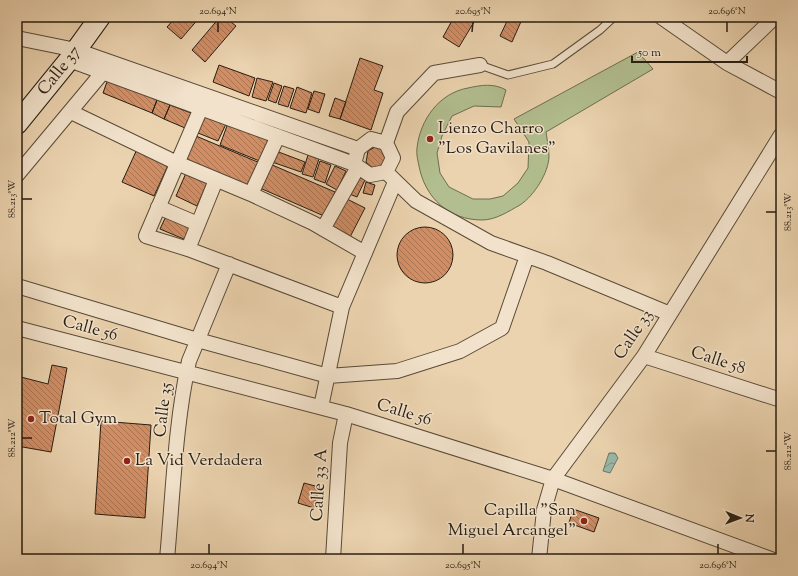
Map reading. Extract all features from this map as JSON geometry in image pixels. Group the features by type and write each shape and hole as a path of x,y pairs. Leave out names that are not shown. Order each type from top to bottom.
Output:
{"street":[{"name":"Calle 37","path":"17,124 73,55 100,17"},
{"path":"661,17 727,63 781,92"},
{"path":"727,63 774,17"},
{"path":"17,38 358,149"},
{"path":"73,55 103,72 356,165 370,175 390,177 416,201 491,243 528,256 670,314"},
{"path":"321,407 342,307 365,253 390,177 393,158 386,143 397,112 434,73 480,65"},
{"path":"17,175 103,72"},
{"path":"201,108 146,236 188,249 342,307"},
{"path":"71,112 177,164 251,194 323,229 365,253"},
{"path":"251,194 278,136"},
{"name":"Calle 33","path":"539,559 544,510 553,479 644,356 781,136"},
{"path":"323,229 356,165 358,149 371,139 386,143"},
{"path":"188,249 216,180"},
{"path":"158,207 198,224"},
{"path":"17,286 198,340 328,376 396,371 460,351 502,328 528,256"},
{"name":"Calle 35","path":"167,559 182,403 188,367 228,264"},
{"name":"Calle 56","path":"17,328 188,367 346,414 553,479 771,559"},
{"name":"Calle 58","path":"644,356 781,400"},
{"name":"Calle 33 A","path":"333,559 340,443 346,414"}],"lane":[{"path":"480,65 508,75 553,64 600,30 614,17"}],"green space":[{"name":"Lienzo Charro \"Los Gavilanes\"","path":"638,52 653,69 546,132 549,156 544,176 535,190 520,205 502,215 487,220 470,219 449,211 440,205 433,197 422,178 417,157 417,148 422,128 427,118 433,109 448,96 458,91 483,85 497,86 506,90 501,107 474,106 452,116 442,136 437,153 440,173 449,187 473,199 490,199 503,196 518,183 528,168 529,142 514,119"}],"water":[{"path":"609,453 615,453 618,458 610,473 603,471"}],"building":[{"path":"176,17 200,17 181,39 167,27"},
{"path":"220,17 225,17 236,26 205,62 192,50"},
{"path":"454,17 477,17 459,47 443,37"},
{"path":"509,17 523,17 512,42 500,36"},
{"path":"360,58 383,66 374,90 383,93 371,130 340,119"},
{"path":"219,65 255,78 249,96 213,82"},
{"path":"257,78 273,82 266,101 252,97"},
{"path":"108,79 157,100 152,113 103,93"},
{"path":"274,83 282,86 276,103 268,100"},
{"path":"284,86 294,89 288,107 278,104"},
{"path":"297,87 312,93 306,113 290,108"},
{"path":"314,91 325,94 319,113 308,109"},
{"path":"335,98 346,102 340,119 329,116"},
{"path":"157,100 170,105 164,119 152,113"},
{"path":"170,105 191,113 185,128 164,119"},
{"path":"205,115 226,124 218,141 198,133"},
{"path":"228,123 270,140 262,162 220,145"},
{"path":"196,136 260,163 250,187 186,160"},
{"path":"138,147 170,161 154,196 122,182"},
{"path":"375,147 382,149 387,154 384,165 374,169 366,162 368,151"},
{"path":"276,151 305,162 301,172 272,162"},
{"path":"308,155 319,159 313,177 302,174"},
{"path":"320,161 331,165 325,183 314,179"},
{"path":"270,164 335,192 324,216 260,188"},
{"path":"335,166 346,171 337,190 326,184"},
{"path":"186,173 207,183 197,206 176,196"},
{"path":"355,175 365,180 357,197 347,193"},
{"path":"366,182 375,185 372,195 363,193"},
{"path":"345,198 365,208 350,237 330,226"},
{"path":"167,214 193,225 186,240 160,229"},
{"path":"419,227 431,227 441,231 449,239 453,249 453,261 449,271 441,279 431,283 419,283 409,279 401,271 397,261 397,249 401,239 409,231"},
{"path":"52,365 67,368 51,452 17,446 17,376 48,384"},
{"path":"101,421 151,425 145,518 95,514"},
{"path":"304,483 319,487 314,508 298,503"},
{"name":"Capilla \"San Miguel Arcangel\"","path":"573,509 599,518 594,532 569,523"}],"place":[{"name":"Lienzo Charro \"Los Gavilanes\"","path":"430,139"},
{"name":"Total Gym","path":"31,419"},
{"name":"La Vid Verdadera","path":"127,461"},
{"name":"Capilla \"San Miguel Arcangel\"","path":"584,521"}]}
